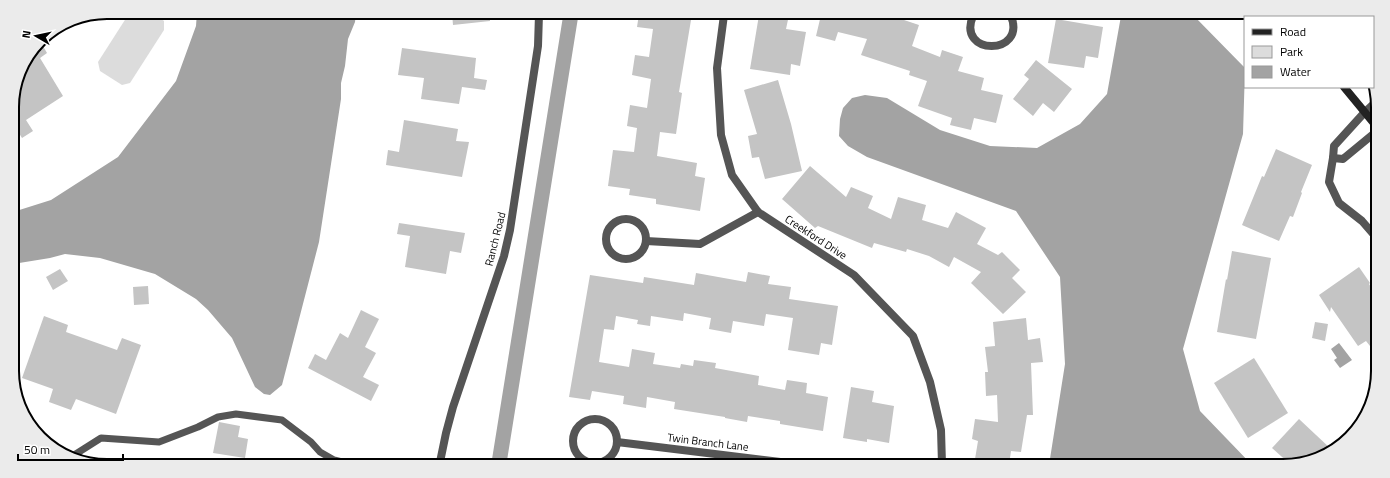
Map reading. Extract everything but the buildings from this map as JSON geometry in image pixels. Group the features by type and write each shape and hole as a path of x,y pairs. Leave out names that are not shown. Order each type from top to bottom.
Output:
{"main road":[{"path":"1345,88 1371,120"}],"street":[{"name":"Ranch Road","path":"441,459 453,407 504,256 510,230 538,46 539,19"},
{"name":"Creekford Drive","path":"723,19 717,68 721,136 732,176 758,212 854,275 913,336 930,382 941,430 942,459"},
{"path":"972,19 970,27 975,39 980,44 993,47 1006,42 1010,37 1013,30 1012,19"},
{"path":"1371,106 1334,146 1329,182 1339,203 1362,221 1371,231"},
{"path":"1333,158 1342,159 1371,136"},
{"path":"646,241 700,244 758,212"},
{"path":"623,219 629,219 640,224 646,235 646,241 644,248 636,256 624,259 613,254 609,249 607,236 612,225 623,219"},
{"path":"582,459 574,447 574,433 583,422 589,419 603,420 609,423 613,428 616,435 616,448 607,459"},
{"name":"Twin Branch Lane","path":"617,442 756,459"}],"lane":[{"path":"77,453 101,438 158,442 198,427 218,417 236,414 282,420 311,442 320,452 332,459"}],"green space":[{"path":"126,19 161,19 164,21 164,30 130,83 122,85 100,71 98,62"}],"water":[{"path":"196,19 355,19 348,39 345,66 341,83 341,99 319,242 282,385 270,395 264,394 255,387 232,338 208,310 196,299 155,274 100,258 65,254 19,263 19,210 51,200 118,157 176,81 196,26"},
{"path":"1120,19 1197,19 1244,67 1243,134 1183,349 1200,411 1246,459 1050,459 1065,364 1060,277 1016,211 867,157 848,146 839,136 840,119 843,108 852,98 865,95 887,98 940,130 990,146 1037,148 1080,124 1107,94"},
{"path":"1339,343 1352,360 1340,368 1334,360 1337,358 1331,349"}],"waterway":[{"path":"500,459 570,19"}]}
